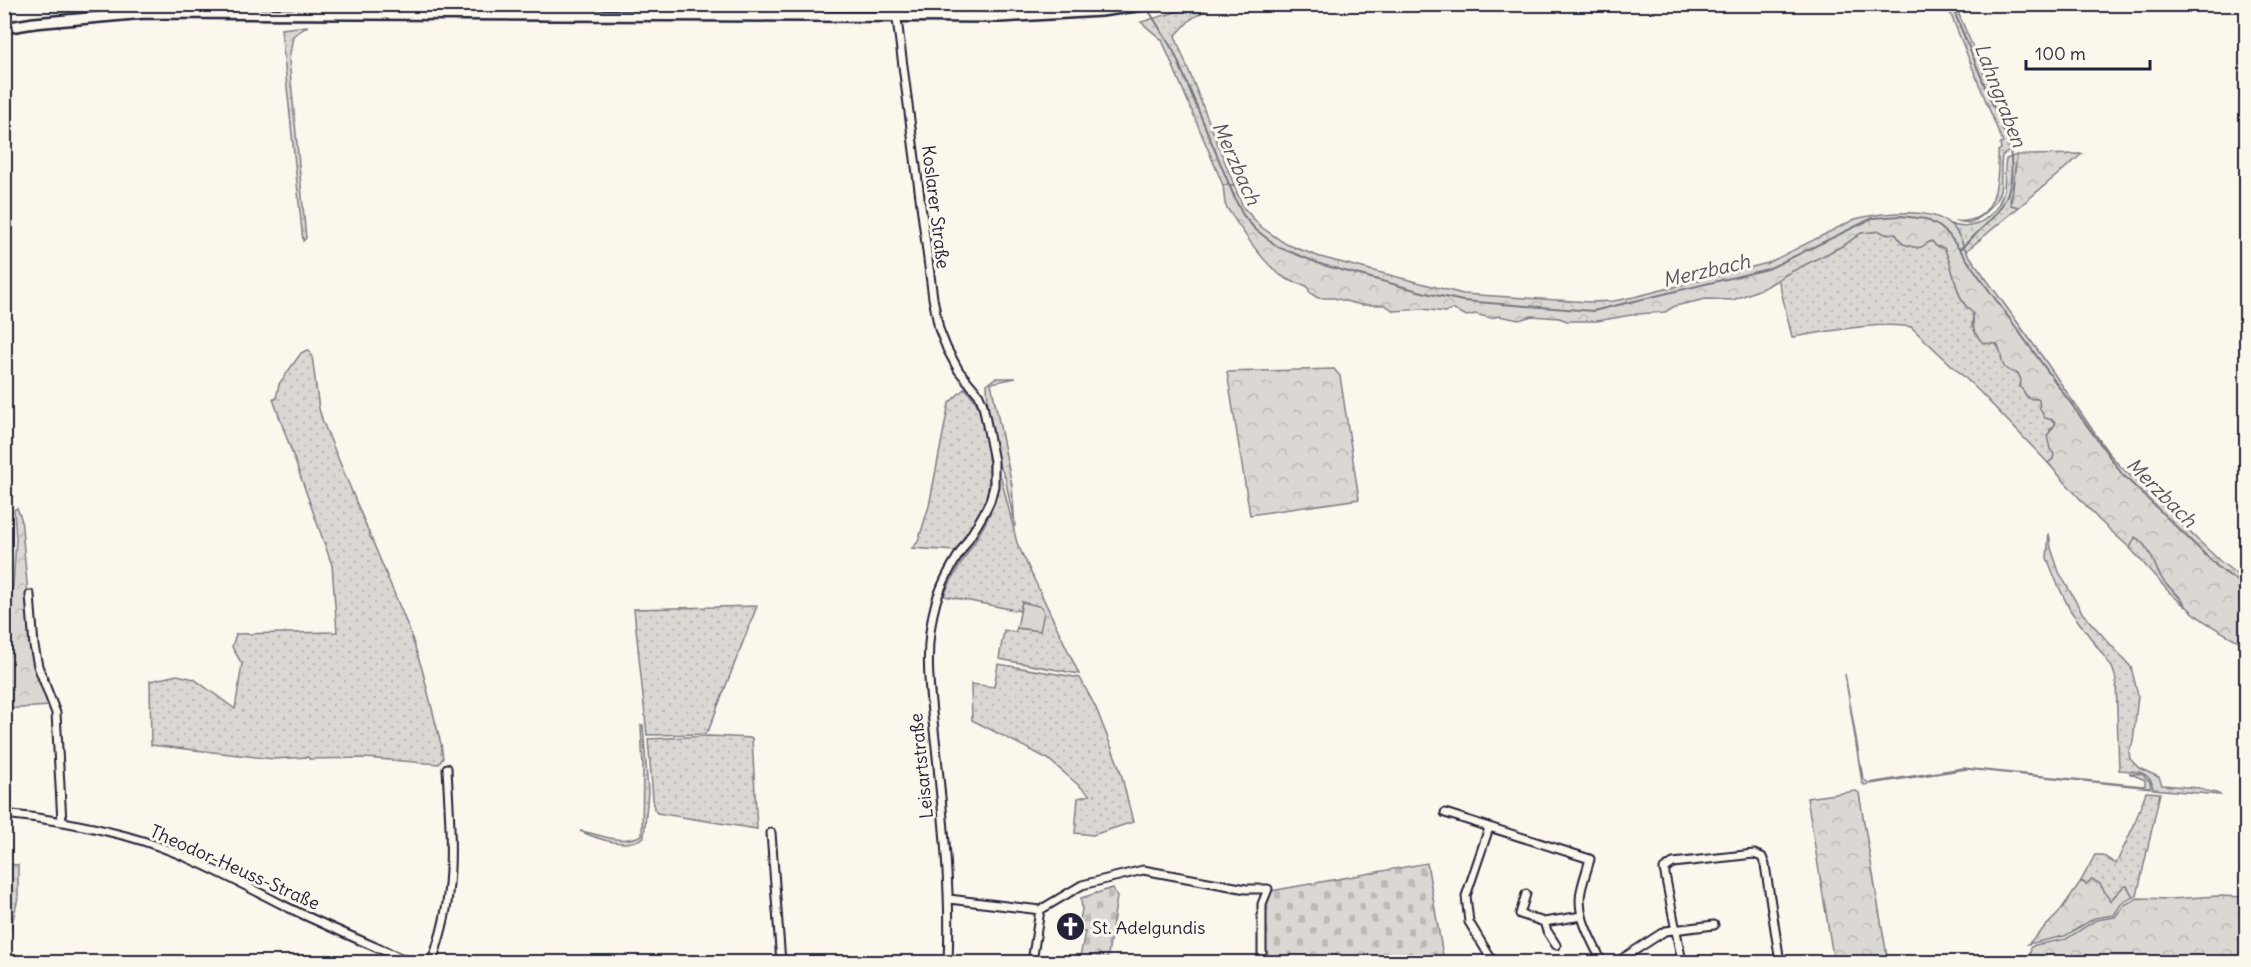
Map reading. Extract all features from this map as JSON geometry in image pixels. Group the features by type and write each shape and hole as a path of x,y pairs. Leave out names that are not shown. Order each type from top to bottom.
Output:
{"main road":[{"path":"4,28 34,22 145,13 1031,15 1101,11 1151,4"}],"street":[{"name":"Koslarer Straße","path":"895,4 939,329 954,362 981,400"},
{"name":"Leisartstraße","path":"948,963 949,899 928,670 929,643 936,603 950,570 984,515 994,486 994,461 981,400"},
{"path":"30,595 38,666 56,713 62,822"},
{"path":"432,963 449,894 451,831 447,768"},
{"path":"1445,813 1590,859 1581,891 1582,916 1602,963"},
{"name":"Theodor-Heuss-Straße","path":"4,814 62,822 128,836 201,864 300,913 410,963"},
{"path":"1489,828 1466,896 1469,922 1493,963"},
{"path":"771,833 781,963"},
{"path":"1682,963 1664,869 1673,863 1754,854 1762,857 1765,865 1780,963"},
{"path":"949,899 1040,910 1082,885 1143,870 1246,889 1268,889 1262,904 1262,963"},
{"path":"1526,894 1520,914 1544,922 1582,916"},
{"path":"1032,963 1040,910"},
{"path":"1544,922 1546,931 1556,945"},
{"path":"1617,963 1665,931 1714,925"}],"green space":[{"path":"1200,5 1214,5 1191,19 1175,36 1234,185 1223,185 1162,40 1141,22"},
{"path":"1947,5 1955,5 2015,147 2002,156 2000,191 1996,200 1984,214 1970,223 1954,221 1968,221 1987,209 1996,188 1998,151 2001,149 2000,144 2003,143"},
{"path":"308,26 293,36 289,60 306,238 303,241 281,29"},
{"path":"2082,154 2019,207 2011,205 2017,155"},
{"path":"2017,155 2010,202 2011,205 2019,207 1966,251 1957,232 1950,224 1968,226 1977,224 1991,214 2004,189 2006,159"},
{"path":"1223,185 1234,185 1243,207 1261,227 1286,244 1320,257 1463,294 1590,302 1634,297 1768,263 1855,219 1891,213 1919,213 1943,220 1957,232 1966,251 2107,451 2221,562 2246,581 2246,645 2193,613 2165,583 2146,547 2135,537 2130,548 2099,520 2048,463 2053,459 2054,454 2050,449 2047,436 2056,423 2045,418 2040,409 2039,399 2028,398 2020,386 2021,380 2018,373 2006,369 1997,344 1983,343 1977,335 1974,329 1973,313 1958,292 1948,256 1944,248 1936,246 1932,241 1916,248 1903,244 1895,233 1885,234 1880,231 1861,233 1844,245 1766,287 1733,300 1706,299 1675,306 1665,312 1597,321 1567,321 1559,318 1532,316 1519,320 1499,316 1491,318 1475,314 1467,316 1452,309 1445,312 1423,309 1394,311 1385,305 1361,305 1334,298 1318,298 1310,293 1307,286 1290,281 1277,273 1253,246 1227,208"},
{"path":"1880,231 1885,234 1895,233 1903,244 1912,247 1921,247 1932,241 1936,246 1944,248 1958,292 1973,313 1972,327 1996,344 2012,372 2018,373 2021,380 2020,386 2028,398 2039,399 2040,409 2056,424 2050,430 2050,449 2054,454 2053,459 2048,463 1979,391 1911,327 1868,326 1792,337 1778,278 1844,245 1861,233"},
{"path":"307,350 312,356 319,409 323,422 409,629 422,669 441,744 443,758 439,764 365,758 274,759 151,745 150,681 177,675 194,679 235,709 242,664 232,647 236,634 337,632 332,565 273,399 276,399 279,384 301,353"},
{"path":"1334,369 1340,376 1359,499 1250,515 1227,372"},
{"path":"995,378 1016,378 991,383 1012,485 1015,527 1005,477 997,461 988,407 987,384"},
{"path":"965,388 979,410 985,434 989,470 986,497 982,509 956,551 912,548 918,542 929,506 949,403"},
{"path":"999,477 1001,477 1017,543 1079,674 999,659 1004,630 1015,632 1017,628 1040,631 1022,602 1020,611 944,596 992,509"},
{"path":"17,508 21,518 34,658 49,706 5,709 5,608 13,586 16,539 14,510"},
{"path":"2049,533 2059,572 2083,614 2131,667 2138,695 2133,742 2129,751 2130,759 2139,768 2159,777 2162,785 2199,788 2220,795 2153,789 2152,783 2145,775 2136,771 2119,770 2116,679 2112,667 2070,610 2057,583 2047,558"},
{"path":"2135,536 2149,552 2164,581 2186,607 2169,592 2130,548"},
{"path":"1022,602 1042,607 1044,613 1040,631 1017,628"},
{"path":"757,606 709,729 705,734 647,735 634,609"},
{"path":"998,664 1080,678 1096,708 1120,769 1133,822 1093,835 1075,833 1078,798 1090,795 1048,759 972,720 971,684 994,687"},
{"path":"1845,674 1863,779 1869,783 1963,768 2143,786 2145,780 2129,773 2142,774 2150,782 2151,788 1967,769 1864,785"},
{"path":"641,725 643,725 648,792 644,837 637,841 621,843 603,840 580,831 618,839 642,835"},
{"path":"709,736 752,738 757,829 657,813 654,809 648,739"},
{"path":"1856,791 1859,793 1888,962 1834,962 1807,798"},
{"path":"2146,792 2160,793 2137,896 2133,897 2127,886 2123,887 2110,901 2100,884 2086,884 2081,881 2095,855 2102,855 2116,864"},
{"path":"1427,863 1444,962 1264,962 1264,904 1271,891"},
{"path":"5,864 18,865 18,898 5,955"},
{"path":"2092,879 2100,884 2110,901 2123,887 2127,886 2133,897 2122,903 2114,915 2095,918 2065,936 2028,944 2058,914 2081,881 2086,884"},
{"path":"1113,888 1117,897 1107,961 1080,957 1085,932 1078,931 1082,910 1081,898"},
{"path":"2246,897 2246,962 2029,962 2031,947 2066,939 2096,920 2115,917 2124,905 2138,898 2171,899"}],"waterway":[{"name":"Lahngraben","path":"1951,4 2009,144 2012,163 2008,193 2002,204 1985,226 1960,249"},
{"name":"Merzbach","path":"1146,6 1174,52 1243,215 1255,229 1278,247 1323,265 1463,301 1593,311 1768,269 1873,218 1901,216 1926,219 1949,235 2122,474 2220,569 2246,587"}],"place":[{"name":"St. Adelgundis","path":"1071,927"}]}
